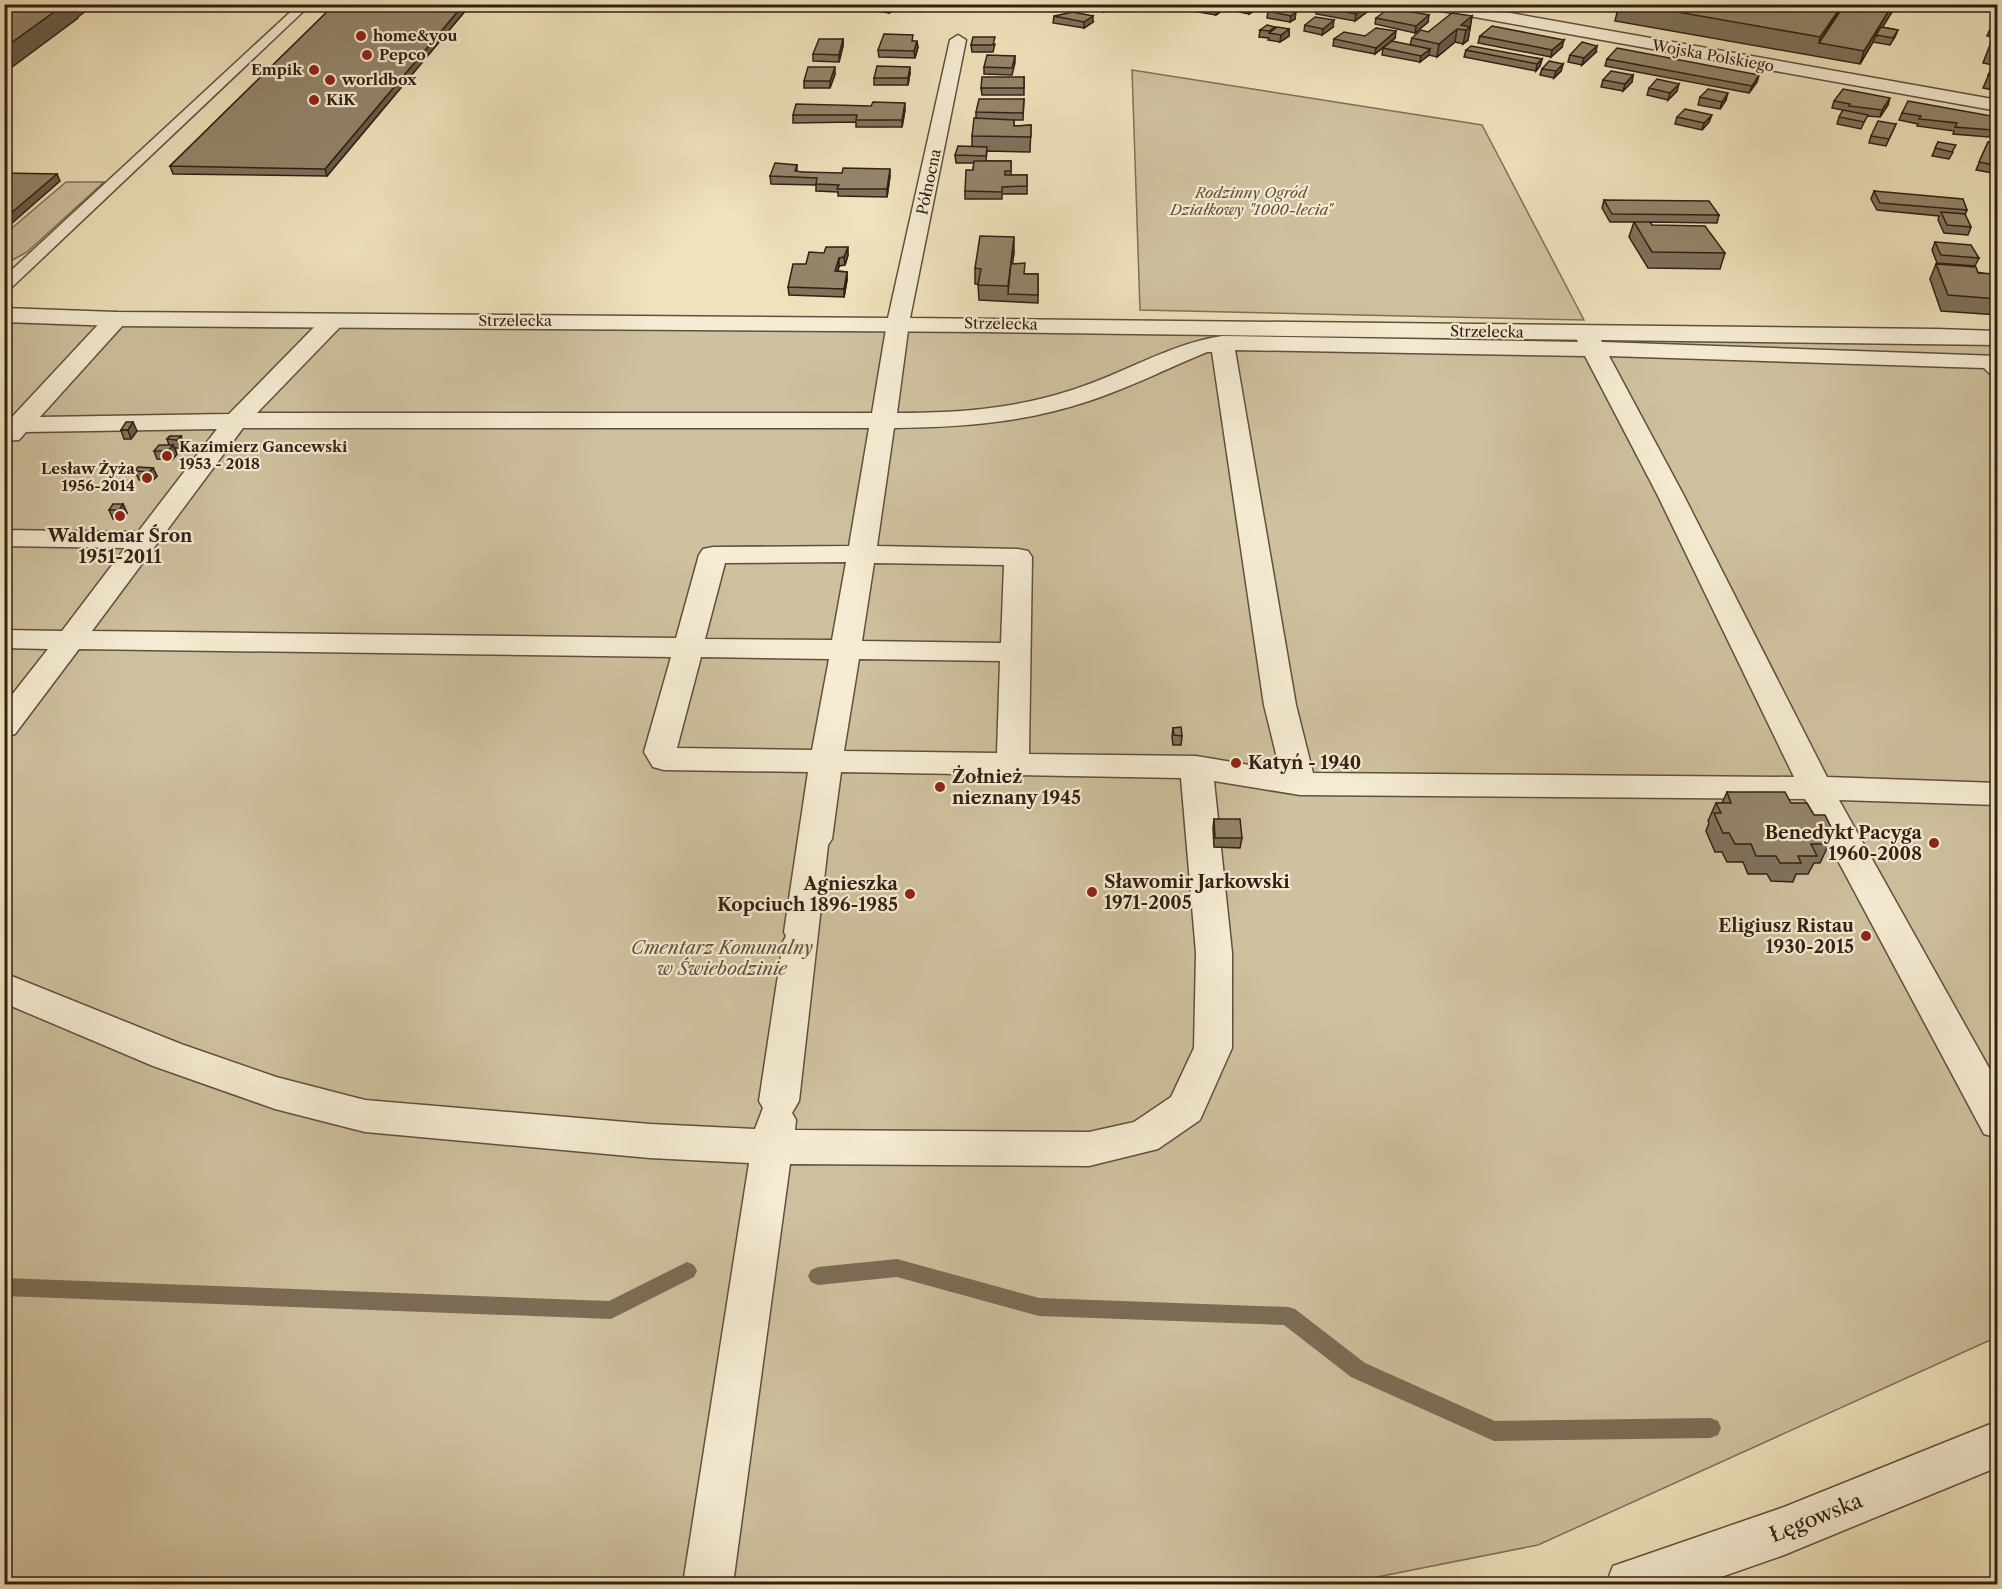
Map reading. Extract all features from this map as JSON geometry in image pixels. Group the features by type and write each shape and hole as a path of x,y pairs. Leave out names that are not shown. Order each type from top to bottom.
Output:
{"street":[{"name":"Wojska Polskiego","path":"1430,4 1998,106"},
{"name":"Północna","path":"708,1584 825,772 898,323 957,40"},
{"name":"Strzelecka","path":"4,315 116,319 898,323 1589,341 1878,334 1998,338"},
{"path":"9,430 116,319"},
{"path":"4,727 236,421 334,320"},
{"path":"9,430 236,421 883,418 962,420 1001,416 1080,396 1202,346 1222,343 1589,341 1991,361 1998,369"},
{"path":"1589,341 1670,494 1816,788 1998,1122"},
{"path":"1222,343 1280,705 1300,784"},
{"path":"4,538 146,540"},
{"path":"1013,765 1018,557 862,554 713,555 660,752 664,759 825,772 1013,765 1196,767 1300,784 1816,788 1998,794"},
{"path":"4,639 1016,652"},
{"path":"4,987 167,1055 276,1093 365,1116 650,1141 776,1123 1089,1149 1144,1137 1186,1108 1213,1048 1214,954 1196,767"},
{"name":"Łęgowska","path":"1631,1584 1784,1532 1998,1444"}],"lane":[{"path":"4,285 306,4"}],"green space":[{"name":"Rodzinny Ogród Działkowy \"1000-lecia\"","path":"1132,70 1482,125 1584,320 1140,310"},
{"path":"66,182 104,182 27,252 5,264 5,234"},
{"name":"Cmentarz Komunalny w Świebodzinie","path":"5,322 284,328 1150,332 1997,344 1997,1337 1538,1545 1342,1584 5,1584"}],"building":[{"path":"4,4 65,4 4,48"},
{"path":"73,4 84,4 76,11"},
{"path":"335,4 464,4 325,169 170,166"},
{"path":"1193,4 1223,4 1217,9"},
{"path":"1235,4 1254,4 1250,7"},
{"path":"1320,4 1369,4 1356,14 1317,7"},
{"path":"1632,4 1843,4 1820,37"},
{"path":"1845,4 1893,4 1864,51 1819,43"},
{"path":"1272,8 1296,12 1291,16 1268,11"},
{"path":"1389,8 1429,15 1416,26 1376,18"},
{"path":"1073,12 1093,16 1084,22 1054,16"},
{"path":"1452,13 1472,16 1461,25 1470,27 1466,30 1457,29 1439,44 1412,38 1421,30 1428,32"},
{"path":"1315,17 1334,20 1323,29 1305,25"},
{"path":"1267,25 1275,27 1269,31 1260,30"},
{"path":"1492,26 1564,40 1552,50 1480,36"},
{"path":"1277,27 1289,29 1281,35 1269,33"},
{"path":"1881,27 1898,30 1893,38 1876,35"},
{"path":"1376,28 1396,31 1376,48 1334,39 1344,32 1365,36"},
{"path":"1998,33 1998,44 1990,43"},
{"path":"884,34 913,35 912,41 917,41 914,51 878,50"},
{"path":"973,37 995,37 993,45 971,45"},
{"path":"819,39 843,39 839,55 813,54"},
{"path":"1392,41 1430,49 1421,56 1383,48"},
{"path":"1582,42 1597,46 1584,58 1570,55"},
{"path":"1471,46 1542,59 1537,64 1466,50"},
{"path":"1617,48 1759,75 1752,86 1607,59"},
{"path":"987,55 1015,56 1012,68 984,67"},
{"path":"1549,61 1563,64 1556,71 1542,69"},
{"path":"877,66 910,67 908,78 874,78"},
{"path":"808,67 835,67 830,81 804,81"},
{"path":"1992,67 1998,68 1998,76 1988,75"},
{"path":"1611,71 1633,75 1625,84 1603,80"},
{"path":"982,77 1024,77 1024,88 981,88"},
{"path":"1657,79 1679,84 1670,93 1649,88"},
{"path":"1708,89 1728,93 1722,102 1700,97"},
{"path":"1843,89 1890,98 1882,110 1849,106 1850,104 1834,101"},
{"path":"979,99 1024,99 1023,113 976,112"},
{"path":"1908,101 1997,117 1992,130 1955,127 1957,123 1919,119 1921,116 1902,113"},
{"path":"873,102 905,103 902,120 856,120 857,115 793,115 796,104 871,106"},
{"path":"1685,109 1712,115 1704,123 1677,117"},
{"path":"1843,110 1868,115 1864,122 1839,117"},
{"path":"974,118 1014,120 1014,126 1031,125 1031,137 972,136"},
{"path":"1878,121 1896,124 1889,139 1871,136"},
{"path":"1938,142 1956,145 1952,152 1935,148"},
{"path":"1988,142 1998,144 1998,166 1979,162"},
{"path":"958,146 987,147 986,156 955,155"},
{"path":"974,161 1011,161 1011,171 1005,171 1005,175 1027,175 1027,186 1002,187 1002,192 965,191 966,170 973,170"},
{"path":"775,163 797,165 795,171 802,172 842,173 843,168 890,169 887,189 837,189 839,185 816,184 817,178 770,176"},
{"path":"4,173 57,174 4,219"},
{"path":"1874,191 1963,199 1967,210 1880,203"},
{"path":"1604,200 1709,201 1719,215 1612,214"},
{"path":"1941,212 1965,214 1971,227 1947,225"},
{"path":"1634,222 1650,222 1652,225 1705,226 1725,253 1652,252"},
{"path":"980,236 1014,237 1008,286 978,285 981,269 975,268"},
{"path":"1935,242 1971,245 1979,258 1941,255"},
{"path":"826,247 848,247 844,257 839,258 835,271 847,272 844,289 788,287 793,264 806,264 809,252 824,253"},
{"path":"1025,263 1024,274 1038,274 1038,295 1008,294 1011,264"},
{"path":"1936,264 1976,267 1978,273 1996,274 1998,276 1998,299 1948,295"},
{"path":"126,422 133,422 128,430 121,430"},
{"path":"170,436 181,436 177,440 167,439"},
{"path":"159,445 173,445 168,451 154,451"},
{"path":"138,467 153,468 149,472 135,471"},
{"path":"113,504 123,504 119,510 109,510"},
{"path":"1181,727 1182,736 1174,735 1173,728"},
{"path":"1727,792 1785,792 1791,803 1807,803 1814,815 1825,815 1834,833 1823,833 1829,844 1811,844 1817,856 1798,856 1801,863 1780,863 1776,856 1756,856 1751,844 1735,844 1729,833 1723,833 1714,813 1721,813 1716,803 1731,803"},
{"path":"1214,819 1240,819 1242,838 1215,838"}],"waterway":[{"path":"818,1276 897,1268 1039,1307 1288,1316 1358,1370 1494,1431 1710,1428"},
{"path":"4,1287 611,1310 687,1271"}],"place":[{"name":"home&you","path":"361,36"},
{"name":"Pepco","path":"367,55"},
{"name":"Empik","path":"314,70"},
{"name":"worldbox","path":"330,80"},
{"name":"KiK","path":"314,100"},
{"name":"Kazimierz Gancewski 1953 - 2018","path":"167,456"},
{"name":"Lesław Żyża 1956-2014","path":"147,478"},
{"name":"Waldemar Śron 1951-2011","path":"120,516"},
{"name":"Katyń - 1940","path":"1236,763"},
{"name":"Żołnież nieznany 1945","path":"940,787"},
{"name":"Benedykt Pacyga 1960-2008","path":"1934,843"},
{"name":"Sławomir Jarkowski 1971-2005","path":"1092,892"},
{"name":"Agnieszka Kopciuch 1896-1985","path":"910,894"},
{"name":"Eligiusz Ristau 1930-2015","path":"1866,936"}]}
